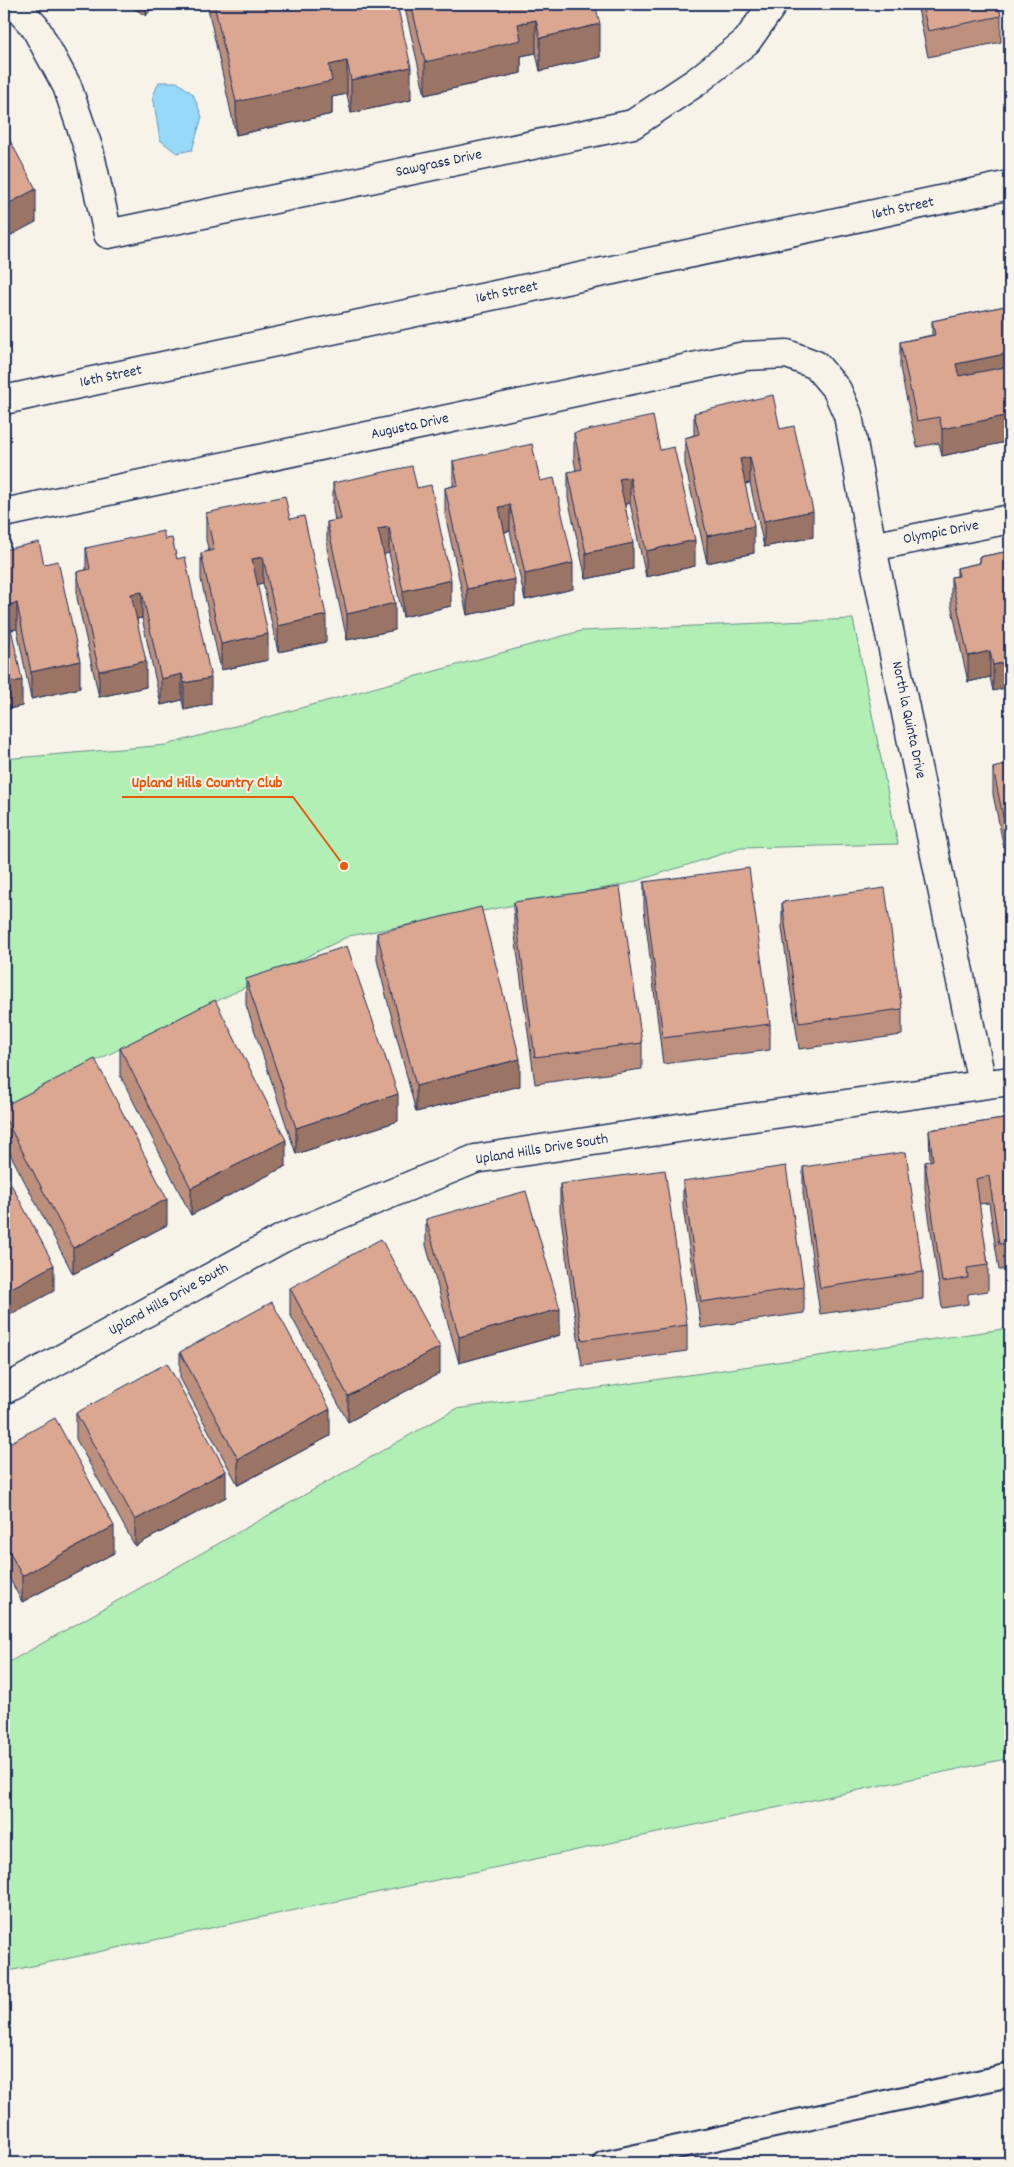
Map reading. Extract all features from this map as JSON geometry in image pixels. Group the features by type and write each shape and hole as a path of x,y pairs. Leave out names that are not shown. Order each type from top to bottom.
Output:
{"street":[{"name":"Sawgrass Drive","path":"14,4 34,27 68,86 88,150 108,234 632,124 696,82 747,41 773,4"},
{"name":"16th Street","path":"4,400 1010,186"},
{"name":"Augusta Drive","path":"4,513 745,356 788,354 816,365"},
{"name":"North la Quinta Drive","path":"816,365 837,390 848,415 872,547 982,1084"},
{"name":"Olympic Drive","path":"872,547 1010,519"},
{"name":"Upland Hills Drive South","path":"4,1390 283,1238 475,1159 1010,1080"}],"lane":[{"path":"604,2163 1010,2075"}],"green space":[{"path":"853,619 898,844 741,848 627,884 349,936 4,1106 4,759 166,745 581,631"},
{"path":"1010,1328 1010,1758 4,1972 4,1665 456,1409"}],"water":[{"path":"159,82 177,82 193,94 202,117 192,150 177,153 160,140 153,96"}],"building":[{"path":"214,4 397,4 411,67 351,80 347,61 329,65 332,81 236,102"},
{"path":"411,4 595,4 600,24 540,38 536,20 518,24 521,40 425,62"},
{"path":"922,4 998,4 1001,16 928,31"},
{"path":"7,135 36,189 4,206 4,137"},
{"path":"1010,305 1010,353 956,364 959,376 1010,366 1010,415 942,429 939,417 917,421 900,342 935,335 932,321"},
{"path":"773,395 780,429 794,426 813,511 764,521 750,457 740,459 754,526 707,536 685,438 699,434 694,413"},
{"path":"653,416 660,450 674,447 695,540 646,551 630,477 619,479 633,543 586,553 568,472 582,469 574,433"},
{"path":"532,444 540,481 554,478 573,563 525,574 510,505 499,507 515,579 467,589 445,488 458,485 453,461"},
{"path":"412,466 417,488 431,485 451,580 403,591 389,527 378,529 395,603 347,614 327,522 341,519 333,483"},
{"path":"285,496 290,519 304,516 326,615 278,626 263,557 252,559 268,634 221,644 201,553 214,550 206,513"},
{"path":"163,531 165,539 172,538 177,559 185,557 211,678 184,683 182,674 161,679 142,592 131,594 146,661 99,671 77,572 90,569 86,548"},
{"path":"39,542 44,564 58,561 80,661 31,672 17,603 6,605 22,680 4,684 4,550"},
{"path":"1010,551 1010,599 1007,599 1010,612 1010,661 993,665 990,651 968,656 951,577 959,576 957,568 980,563 979,557"},
{"path":"1010,764 1010,846 1009,846 993,768"},
{"path":"749,868 770,1024 663,1038 644,882"},
{"path":"620,887 642,1043 535,1057 514,902"},
{"path":"885,888 902,1009 799,1023 782,902"},
{"path":"481,907 520,1059 416,1086 377,933"},
{"path":"347,946 398,1094 296,1128 246,979"},
{"path":"215,1000 286,1140 191,1188 120,1048"},
{"path":"95,1059 167,1199 73,1248 4,1116 4,1106"},
{"path":"1010,1118 1010,1243 999,1244 989,1176 976,1179 988,1265 967,1268 968,1278 942,1282 925,1162 933,1160 929,1130"},
{"path":"906,1152 923,1272 820,1288 803,1167"},
{"path":"786,1166 804,1287 701,1302 683,1181"},
{"path":"665,1170 687,1325 582,1340 560,1184"},
{"path":"4,1171 54,1265 4,1292"},
{"path":"526,1191 560,1309 459,1337 426,1219"},
{"path":"381,1239 440,1347 348,1396 290,1288"},
{"path":"272,1302 330,1409 238,1459 180,1352"},
{"path":"167,1363 226,1471 135,1520 76,1413"},
{"path":"55,1418 114,1526 22,1576 4,1541 4,1446"}],"place":[{"name":"Upland Hills Country Club","path":"344,866"}]}
